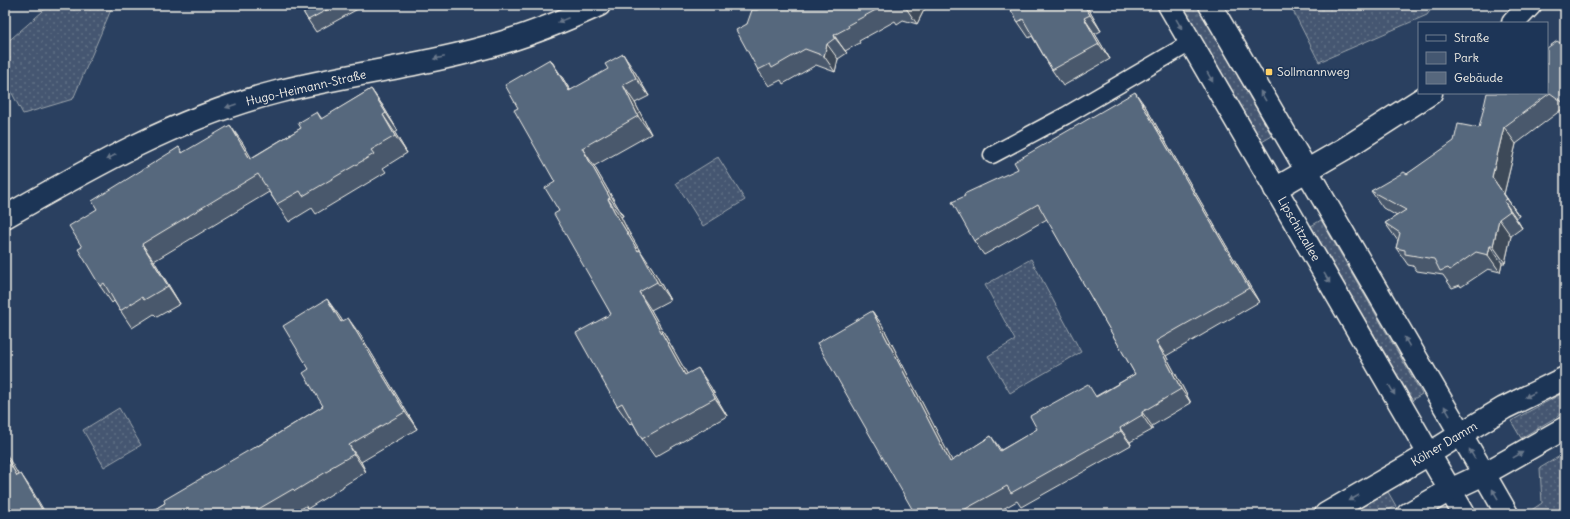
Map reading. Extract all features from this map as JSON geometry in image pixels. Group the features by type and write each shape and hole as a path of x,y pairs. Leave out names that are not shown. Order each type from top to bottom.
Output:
{"street":[{"name":"Hugo-Heimann-Straße","path":"5,217 136,144 216,111 277,92 443,57 503,42 566,20 599,5"},
{"name":"Lipschitzallee","path":"1168,5 1464,514"},
{"path":"1210,5 1507,514"},
{"path":"1514,22 1530,5"},
{"path":"1275,189 1344,149 1429,94"},
{"name":"Kölner Damm","path":"1326,514 1504,408 1565,378"},
{"path":"1408,514 1450,490 1484,474 1565,428"}],"lane":[{"path":"992,155 1065,116 1190,43"}],"green space":[{"path":"50,5 113,5 73,99 23,114 5,80 5,44"},
{"path":"1182,5 1197,5 1272,136 1262,142"},
{"path":"1290,5 1434,5 1427,15 1319,62"},
{"path":"718,157 745,200 703,226 676,183"},
{"path":"1321,220 1422,394 1412,400 1311,226"},
{"path":"1031,259 1081,352 1010,393 988,356 1015,340 985,285"},
{"path":"1565,392 1565,412 1521,438 1511,421"},
{"path":"119,408 141,445 104,467 83,430"},
{"path":"1565,453 1565,514 1532,514 1530,511 1542,503 1540,468"},
{"path":"1388,492 1396,506 1382,514 1350,514"}],"building":[{"path":"299,5 336,5 308,20"},
{"path":"767,5 885,5 848,25 849,27 834,35 835,38 827,44 824,56 805,49 772,68 770,64 758,70 736,30 747,24 752,10 757,10"},
{"path":"893,5 908,5 906,8"},
{"path":"1008,5 1084,5 1090,15 1084,18 1099,44 1052,70 1023,19 1018,22"},
{"path":"1557,41 1565,46 1565,101 1564,103 1550,93 1504,127 1492,177 1507,199 1504,201 1510,211 1499,219 1493,246 1490,246 1488,255 1476,252 1450,270 1448,268 1440,271 1434,259 1405,254 1405,250 1396,248 1400,233 1385,223 1406,210 1371,191 1404,172 1407,174 1454,141 1458,124 1479,128 1487,94 1548,94 1548,47"},
{"path":"623,54 636,78 623,85 638,116 582,148 610,198 608,199 614,211 638,251 640,250 657,282 639,292 685,375 698,368 715,398 642,439 622,403 617,406 576,333 611,314 554,214 559,211 545,188 555,182 514,110 518,108 505,85 550,59 569,91 608,69 605,64"},
{"path":"371,89 386,113 383,115 395,136 371,150 374,154 303,196 300,191 277,204 258,174 142,244 168,286 144,300 142,297 120,311 104,283 100,286 78,249 82,247 69,226 97,209 92,201 179,147 182,153 230,125 250,159 301,128 298,123 317,112 321,119"},
{"path":"1135,92 1249,288 1156,341 1181,389 1142,412 1142,415 1120,428 1121,431 1011,493 1007,486 960,512 961,514 915,514 817,343 872,311 950,462 991,436 1000,451 1037,429 1030,416 1088,384 1096,397 1135,374 1038,204 974,241 952,202 965,196 964,194 1018,169 1014,162"},
{"path":"327,299 341,322 348,318 405,412 349,445 354,454 295,491 293,489 250,514 147,514 165,503 164,500 258,446 323,406 303,373 309,369 283,326"},
{"path":"5,455 17,476 21,474 44,513 43,514 5,514"}],"place":[{"name":"Sollmannweg","path":"1269,72"}]}
